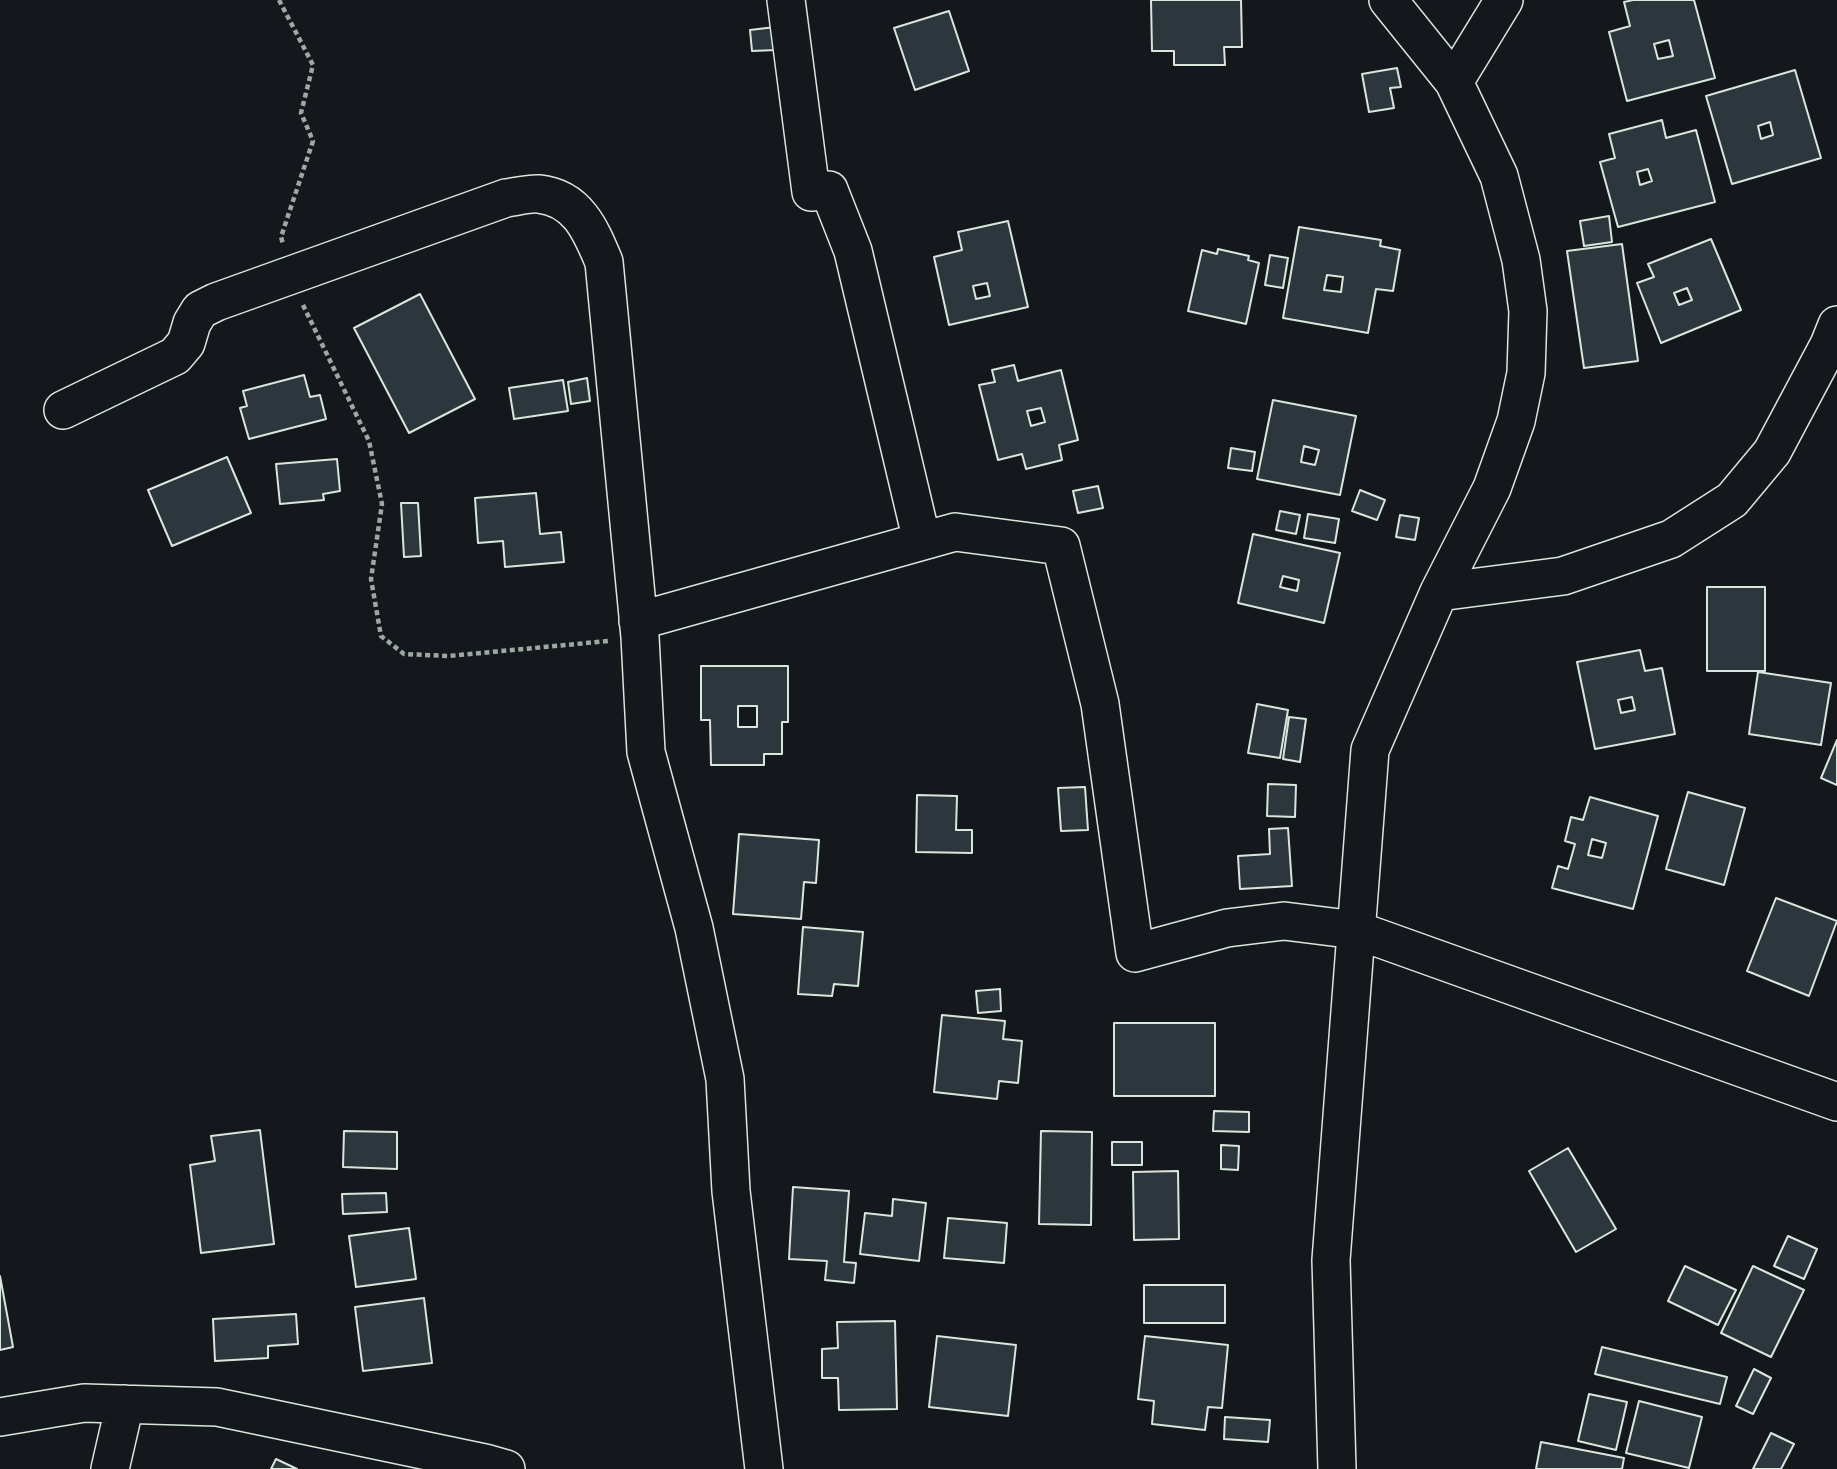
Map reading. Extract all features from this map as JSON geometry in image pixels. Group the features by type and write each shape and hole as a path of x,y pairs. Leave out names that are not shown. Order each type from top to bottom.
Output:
{"street":[{"path":"786,0 811,192 829,190 853,251 922,541"},
{"path":"1337,1469 1331,1260 1370,750 1439,592 1492,488 1516,421 1526,373 1528,311 1521,260 1499,176 1454,82 1388,0"},
{"path":"1454,82 1504,0"},
{"path":"63,410 175,356 187,343 192,323 200,310 216,302 506,198 539,194 567,204 588,223 604,262 639,629 646,752 694,928 725,1079 731,1191 764,1469"},
{"path":"1439,592 1563,576 1671,539 1732,500 1772,452 1837,325"},
{"path":"639,629 955,532 1061,546 1100,704 1135,953 1227,928 1284,921 1356,930 1837,1102"},
{"path":"0,1417 84,1403 217,1407 485,1462 506,1469"},
{"path":"110,1469 125,1404"}],"path":[{"path":"279,0 313,65 301,113 313,141 281,237 289,277 369,441 382,504 371,579 381,636 404,654 449,656 639,629"}],"building":[{"path":"1151,0 1241,0 1242,47 1224,47 1225,65 1174,65 1174,51 1152,51"},
{"path":"1694,0 1715,78 1627,101 1609,32 1630,26 1624,2","holes":["1669,40 1673,56 1658,59 1654,44"]},
{"path":"949,11 969,71 915,90 894,28"},
{"path":"775,27 776,50 752,51 750,30"},
{"path":"1397,68 1401,87 1390,88 1394,108 1369,112 1362,74"},
{"path":"1795,70 1821,158 1732,184 1706,96","holes":["1770,122 1773,135 1761,139 1758,126"]},
{"path":"1662,120 1666,138 1696,130 1715,202 1618,227 1600,162 1615,158 1609,134","holes":["1648,169 1652,181 1640,185 1637,172"]},
{"path":"1609,216 1612,242 1584,246 1580,221"},
{"path":"1008,221 1028,307 949,325 934,257 962,250 958,232","holes":["987,283 990,296 976,299 973,286"]},
{"path":"1299,227 1381,240 1380,246 1400,250 1393,291 1376,289 1368,333 1283,318","holes":["1327,275 1343,277 1341,292 1324,290"]},
{"path":"1711,239 1741,310 1661,343 1637,283 1654,277 1648,264","holes":["1687,288 1692,300 1679,305 1674,293"]},
{"path":"1622,244 1638,361 1584,368 1567,251"},
{"path":"1218,249 1249,256 1248,260 1259,263 1246,324 1188,311 1202,250 1217,254"},
{"path":"1270,255 1288,258 1283,288 1265,285"},
{"path":"420,294 475,399 409,433 354,328"},
{"path":"1014,365 1018,381 1061,370 1078,440 1059,445 1062,460 1026,469 1022,454 998,460 979,385 995,382 992,370","holes":["1041,408 1045,422 1031,426 1027,411"]},
{"path":"304,375 310,397 320,395 326,419 249,439 240,408 247,406 243,391"},
{"path":"587,378 590,401 571,404 568,382"},
{"path":"563,380 568,411 514,419 509,388"},
{"path":"1273,400 1356,416 1340,495 1257,479","holes":["1304,446 1319,450 1315,465 1301,462"]},
{"path":"1231,448 1255,452 1252,471 1228,468"},
{"path":"227,457 251,513 172,546 148,490"},
{"path":"337,459 340,491 323,494 324,500 280,504 276,464"},
{"path":"1098,486 1103,508 1078,513 1073,491"},
{"path":"1360,490 1385,500 1377,520 1352,511"},
{"path":"536,493 540,534 561,532 564,562 505,567 503,541 478,543 475,498"},
{"path":"401,503 418,503 421,556 404,557"},
{"path":"1280,511 1300,515 1296,534 1276,530"},
{"path":"1308,514 1339,519 1335,543 1304,538"},
{"path":"1400,515 1419,518 1415,540 1396,537"},
{"path":"1253,534 1340,553 1324,623 1238,603","holes":["1283,576 1299,580 1297,591 1280,587"]},
{"path":"1707,587 1765,587 1765,671 1707,671"},
{"path":"1640,650 1645,671 1662,668 1675,734 1595,749 1577,662","holes":["1632,697 1635,710 1621,713 1618,700"]},
{"path":"701,666 788,666 788,722 782,722 782,754 764,754 764,765 711,765 710,720 701,720","holes":["738,706 757,706 757,727 738,727"]},
{"path":"1758,672 1831,683 1821,745 1749,734"},
{"path":"1257,704 1288,710 1280,758 1248,753"},
{"path":"1289,717 1306,719 1300,762 1283,759"},
{"path":"1837,740 1837,785 1821,778"},
{"path":"1268,784 1296,785 1295,817 1267,816"},
{"path":"1085,787 1088,830 1061,831 1058,788"},
{"path":"1688,792 1745,808 1724,885 1666,869"},
{"path":"917,795 957,796 956,830 972,830 972,853 916,852"},
{"path":"1590,797 1658,816 1633,909 1552,888 1558,866 1568,869 1575,844 1565,841 1571,817 1583,820","holes":["1592,839 1606,843 1602,858 1588,855"]},
{"path":"1288,828 1292,886 1240,889 1238,856 1270,854 1269,829"},
{"path":"739,834 819,840 816,883 804,882 801,919 733,914"},
{"path":"1776,898 1837,921 1809,996 1747,971"},
{"path":"803,927 863,932 858,986 834,984 832,996 798,994"},
{"path":"1000,989 1001,1011 978,1013 976,991"},
{"path":"942,1015 1005,1021 1003,1039 1022,1041 1018,1083 999,1081 997,1099 934,1092"},
{"path":"1114,1023 1215,1023 1215,1096 1114,1096"},
{"path":"1214,1111 1249,1112 1249,1132 1213,1131"},
{"path":"260,1130 274,1244 201,1253 190,1165 215,1161 211,1136"},
{"path":"344,1131 397,1132 397,1169 343,1167"},
{"path":"1041,1131 1092,1132 1091,1225 1039,1224"},
{"path":"1112,1142 1142,1142 1142,1165 1112,1165"},
{"path":"1221,1145 1239,1146 1238,1170 1221,1169"},
{"path":"1568,1148 1616,1229 1576,1252 1529,1171"},
{"path":"1178,1171 1179,1239 1134,1240 1133,1172"},
{"path":"793,1187 849,1191 844,1262 856,1263 854,1283 825,1280 827,1261 789,1259"},
{"path":"386,1193 387,1212 343,1214 342,1194"},
{"path":"893,1199 926,1203 919,1261 860,1254 865,1213 892,1216"},
{"path":"948,1218 1007,1223 1004,1263 944,1258"},
{"path":"409,1228 416,1279 356,1287 349,1236"},
{"path":"1788,1236 1817,1249 1804,1279 1774,1266"},
{"path":"1685,1266 1736,1290 1718,1325 1668,1301"},
{"path":"1753,1266 1804,1290 1771,1357 1721,1333"},
{"path":"0,1276 13,1347 0,1350"},
{"path":"1144,1285 1225,1285 1225,1323 1144,1323"},
{"path":"424,1298 432,1363 363,1371 355,1307"},
{"path":"296,1314 298,1344 268,1346 268,1358 215,1361 213,1319"},
{"path":"895,1321 897,1409 839,1410 838,1378 822,1378 822,1349 838,1348 837,1322"},
{"path":"937,1336 1016,1345 1008,1416 929,1407"},
{"path":"1145,1336 1228,1345 1222,1408 1208,1407 1205,1430 1152,1424 1154,1401 1138,1399"},
{"path":"1602,1347 1727,1377 1720,1404 1595,1374"},
{"path":"1754,1369 1771,1378 1753,1414 1736,1406"},
{"path":"1589,1394 1627,1402 1616,1450 1578,1441"},
{"path":"1639,1401 1702,1417 1689,1468 1626,1453"},
{"path":"1225,1417 1270,1420 1268,1442 1224,1439"},
{"path":"1771,1433 1794,1444 1781,1469 1753,1469"},
{"path":"1541,1442 1624,1458 1622,1469 1536,1469"},
{"path":"276,1459 297,1469 271,1469"}]}
